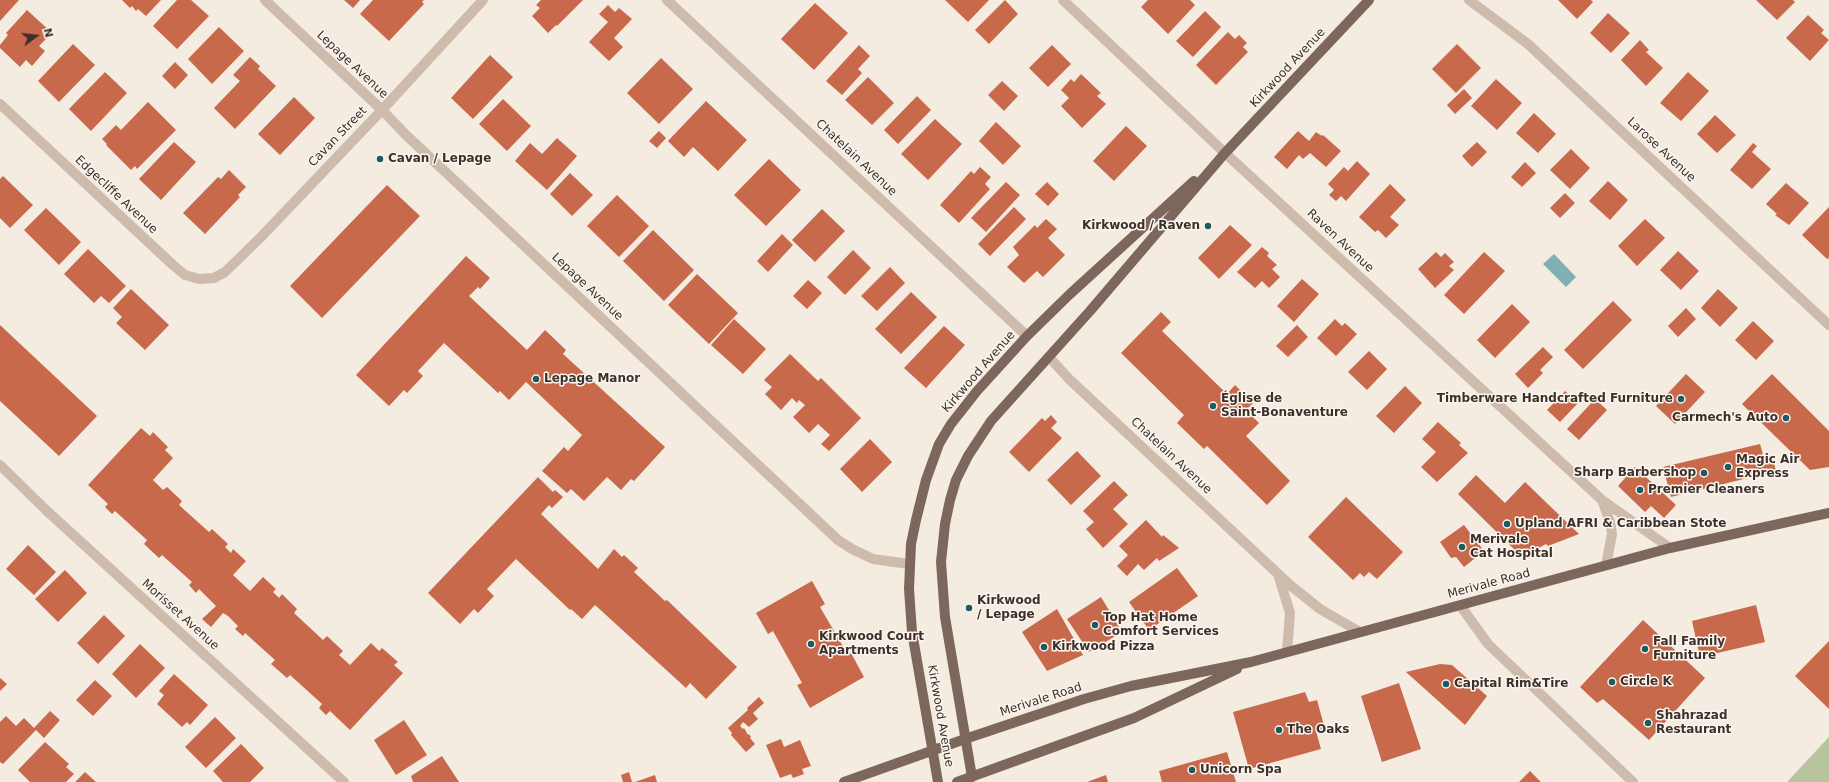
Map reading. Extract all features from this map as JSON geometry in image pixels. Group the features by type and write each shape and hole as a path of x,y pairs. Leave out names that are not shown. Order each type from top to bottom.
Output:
{"main road":[{"name":"Kirkwood Avenue","path":"972,777 945,616 942,586 942,541 950,500 956,480 968,456 991,421 1049,357 1226,153 1369,0"},
{"name":"Kirkwood Avenue","path":"938,782 912,625 909,595 909,564 911,544 922,494 939,444 951,424 977,391 1028,336 1070,294 1226,153"},
{"name":"Merivale Road","path":"844,782 933,752 965,739 1131,686 1251,662 1670,548 1829,513"},
{"name":"Merivale Road","path":"957,782 1134,718 1251,662"}],"street":[{"name":"Lepage Avenue","path":"265,0 360,91 382,110 406,135 838,540 852,549 873,559 909,564"},
{"name":"Cavan Street","path":"225,272 382,110 483,0"},
{"name":"Chatelain Avenue","path":"666,0 1028,336"},
{"name":"Raven Avenue","path":"1063,0 1226,153 1602,500 1670,548"},
{"name":"Larose Avenue","path":"1469,0 1528,44 1829,326"},
{"name":"Edgecliffe Avenue","path":"0,104 185,275 199,279 214,278 225,272"},
{"name":"Chatelain Avenue","path":"1049,357 1069,380 1277,572 1320,609 1360,632"},
{"name":"Morisset Avenue","path":"0,465 47,511 344,782"},
{"name":"Raven Avenue","path":"1602,500 1610,522 1612,534 1606,565"},
{"name":"Chatelain Avenue","path":"1277,572 1290,613 1287,651"},
{"path":"1460,605 1488,644 1633,782"}],"green space":[{"path":"1829,737 1829,782 1787,782"}],"water":[{"path":"1554,254 1576,277 1566,287 1543,264"}],"building":[{"path":"0,0 19,0 0,21"},
{"path":"122,0 161,0 146,16 138,9 136,11 132,6 130,8"},
{"path":"177,0 191,0 209,16 177,49 153,26"},
{"path":"344,0 360,0 353,8"},
{"path":"373,0 424,0 422,2 424,4 389,41 360,14"},
{"path":"541,0 583,0 548,33 532,16 540,8 536,5"},
{"path":"945,0 989,0 968,22"},
{"path":"1005,0 1018,14 989,44 975,30"},
{"path":"1148,0 1190,0 1195,5 1168,34 1141,7"},
{"path":"1558,0 1591,0 1593,2 1577,19"},
{"path":"1756,0 1793,0 1795,2 1777,20"},
{"path":"815,3 848,33 814,70 781,39"},
{"path":"608,5 615,12 619,8 632,19 614,38 623,47 609,61 589,42 608,22 599,14"},
{"path":"27,10 52,33 39,46 45,51 32,66 26,60 20,67 0,48 0,45 8,35 6,33"},
{"path":"1205,11 1221,27 1193,57 1176,41"},
{"path":"1608,13 1630,33 1611,53 1590,33"},
{"path":"1808,15 1824,30 1821,33 1829,40 1810,61 1786,38"},
{"path":"219,27 244,51 212,84 188,59"},
{"path":"1228,32 1235,39 1239,35 1247,43 1243,47 1248,52 1216,85 1196,65"},
{"path":"1640,40 1649,50 1646,52 1663,68 1646,86 1621,60"},
{"path":"73,44 95,65 59,102 38,81"},
{"path":"1457,44 1481,68 1456,93 1432,69"},
{"path":"859,45 870,56 858,69 862,73 842,95 826,81"},
{"path":"1052,45 1071,64 1048,87 1029,68"},
{"path":"490,55 513,77 473,119 451,98"},
{"path":"250,57 260,66 258,69 276,86 235,129 214,108 240,81 233,75"},
{"path":"661,58 693,89 659,124 627,93"},
{"path":"175,62 188,75 175,89 162,76"},
{"path":"105,72 127,93 91,131 69,109"},
{"path":"1688,72 1709,91 1681,121 1660,103"},
{"path":"1081,74 1101,93 1097,96 1106,104 1082,128 1061,106 1069,98 1061,90 1071,79 1074,82"},
{"path":"868,77 894,103 872,125 845,100"},
{"path":"1496,79 1522,103 1497,130 1471,106"},
{"path":"1002,81 1018,96 1004,111 988,95"},
{"path":"1464,89 1472,98 1455,114 1447,105"},
{"path":"917,96 931,110 898,144 884,130"},
{"path":"294,97 315,118 280,155 258,134"},
{"path":"503,99 531,126 507,151 479,124"},
{"path":"706,101 747,140 718,171 693,147 684,157 668,141"},
{"path":"148,102 176,130 137,169 135,166 131,170 102,139 116,125 121,130"},
{"path":"1534,113 1556,134 1538,153 1516,133"},
{"path":"1715,115 1736,135 1717,153 1697,134"},
{"path":"935,119 962,144 928,180 901,154"},
{"path":"996,122 1021,146 1003,165 979,141"},
{"path":"1126,126 1147,146 1114,181 1093,161"},
{"path":"659,131 666,138 657,148 649,141"},
{"path":"1298,131 1309,141 1316,132 1322,136 1323,135 1341,151 1326,167 1310,153 1303,159 1299,155 1287,169 1274,157"},
{"path":"557,138 577,156 547,190 515,161 530,143 542,154"},
{"path":"174,142 196,162 161,200 139,179"},
{"path":"1477,142 1487,152 1472,167 1462,156"},
{"path":"1753,143 1757,146 1752,152 1771,169 1752,189 1730,170"},
{"path":"1571,149 1590,168 1570,189 1550,170"},
{"path":"769,159 801,190 766,226 734,195"},
{"path":"1357,161 1370,174 1346,201 1341,196 1336,201 1329,195 1334,190 1328,184 1344,167 1348,171"},
{"path":"1525,162 1536,173 1522,187 1511,177"},
{"path":"980,167 991,177 985,184 990,189 959,223 940,205 971,171 974,174"},
{"path":"229,170 246,187 238,195 240,197 205,234 183,213 218,177 221,179"},
{"path":"570,173 593,195 572,216 550,194"},
{"path":"3,176 33,205 10,228 0,218 0,179"},
{"path":"1608,181 1628,200 1610,220 1589,201"},
{"path":"1006,182 1020,195 986,232 971,218"},
{"path":"1047,182 1059,194 1048,206 1035,194"},
{"path":"1786,183 1809,203 1789,225 1775,215 1777,214 1766,204"},
{"path":"1390,184 1406,200 1390,217 1399,225 1386,238 1378,230 1375,232 1359,217"},
{"path":"387,185 420,216 322,318 290,286"},
{"path":"1565,193 1575,203 1560,218 1550,208"},
{"path":"617,195 649,226 619,257 587,226"},
{"path":"1014,207 1026,219 990,256 978,244"},
{"path":"1829,207 1829,258 1827,259 1802,235"},
{"path":"46,208 81,242 59,265 24,230"},
{"path":"822,209 845,231 815,262 792,240"},
{"path":"1046,219 1057,229 1048,238 1065,255 1043,277 1037,271 1024,283 1007,267 1019,255 1013,247 1035,225 1037,228"},
{"path":"1645,219 1665,238 1637,266 1618,246"},
{"path":"1230,225 1252,245 1219,279 1198,258"},
{"path":"653,230 694,270 664,301 623,261"},
{"path":"782,234 793,245 768,272 757,261"},
{"path":"1262,247 1269,253 1267,256 1277,265 1272,269 1280,277 1269,288 1262,281 1255,288 1237,272"},
{"path":"88,249 126,286 109,303 101,296 94,303 64,274"},
{"path":"853,250 871,268 845,295 827,277"},
{"path":"1678,251 1699,271 1681,290 1660,270"},
{"path":"1436,252 1441,257 1445,253 1454,262 1449,266 1454,270 1435,288 1418,269"},
{"path":"1484,252 1505,271 1464,314 1444,295"},
{"name":"Lepage Manor","path":"466,256 490,278 480,289 478,287 469,296 527,350 545,330 566,350 563,354 665,447 634,481 631,479 621,490 607,477 584,501 571,489 567,493 542,471 564,447 568,451 582,435 526,382 509,400 500,391 498,393 444,343 418,371 423,376 407,393 404,390 389,406 356,375"},
{"path":"890,267 905,283 877,311 861,296"},
{"path":"697,274 738,313 709,344 668,305"},
{"path":"1302,279 1319,294 1294,322 1277,306"},
{"path":"808,280 822,293 807,309 793,296"},
{"path":"131,289 169,325 145,350 116,323 122,317 113,308"},
{"path":"1718,289 1738,308 1720,327 1701,308"},
{"path":"911,292 937,317 901,354 875,329"},
{"path":"1613,301 1632,320 1583,369 1564,350"},
{"path":"1512,304 1530,322 1495,358 1477,340"},
{"path":"1686,308 1696,319 1678,337 1668,326"},
{"name":"Église de Saint-Bonaventure","path":"1161,312 1171,322 1162,331 1227,394 1235,385 1253,403 1246,410 1259,423 1246,436 1290,481 1267,505 1207,446 1204,449 1177,423 1184,415 1121,353"},
{"path":"734,319 766,349 743,374 711,345"},
{"path":"1335,319 1342,326 1345,323 1357,334 1336,356 1317,338"},
{"path":"1753,321 1774,341 1756,360 1735,340"},
{"path":"0,325 97,416 59,456 0,401"},
{"path":"1297,325 1308,337 1288,357 1276,346"},
{"path":"944,326 965,345 926,388 904,368"},
{"path":"1543,347 1553,357 1540,370 1543,373 1528,388 1515,374"},
{"path":"1369,351 1387,369 1367,390 1348,372"},
{"path":"790,354 818,381 821,378 861,418 829,451 821,444 830,435 818,424 809,433 793,417 805,405 799,400 797,403 792,398 781,410 765,394 772,387 764,380"},
{"name":"Timberware Handcrafted Furniture","path":"1686,374 1705,392 1675,424 1656,406"},
{"name":"Carmech's Auto","path":"1772,374 1829,431 1829,467 1810,470 1742,404"},
{"path":"1405,386 1422,403 1394,433 1376,416"},
{"path":"1565,391 1578,403 1560,422 1547,410"},
{"path":"1595,399 1607,410 1579,440 1567,429"},
{"path":"1051,415 1057,422 1051,428 1062,438 1029,472 1009,452 1042,418 1045,421"},
{"path":"1438,422 1461,443 1459,445 1468,453 1437,482 1421,467 1436,452 1422,439"},
{"path":"141,428 150,436 153,432 168,447 165,450 173,458 153,480 163,490 167,487 182,501 179,505 209,532 212,529 228,544 225,547 231,553 233,549 246,561 233,575 250,591 263,577 276,589 273,592 279,598 282,594 297,609 294,613 323,640 327,636 343,651 339,655 350,665 371,643 379,651 382,648 398,662 394,665 403,673 350,730 330,711 326,715 319,708 322,704 290,675 287,678 271,664 275,660 245,633 243,636 235,629 238,626 228,616 223,613 211,627 202,619 216,606 199,589 196,593 189,585 192,582 162,555 159,558 144,544 147,540 115,511 112,514 105,507 108,504 88,485"},
{"path":"870,439 892,462 862,492 840,469"},
{"path":"1760,444 1764,458 1772,456 1776,471 1671,497 1663,467"},
{"path":"1077,451 1101,476 1071,505 1047,480"},
{"name":"Premier Cleaners","path":"1635,467 1676,505 1664,518 1651,506 1645,512 1618,486"},
{"path":"1476,475 1505,503 1525,482 1579,534 1548,546 1546,544 1522,557 1458,494"},
{"path":"538,477 553,492 555,490 563,497 552,508 549,505 541,514 598,569 614,549 622,557 624,555 638,568 634,572 665,601 667,600 737,667 706,699 690,683 686,688 595,605 582,619 571,609 570,610 516,559 487,589 494,596 478,613 474,609 460,624 428,593"},
{"path":"1114,481 1128,495 1113,509 1128,524 1103,548 1086,529 1094,522 1083,511"},
{"path":"1346,497 1403,552 1377,579 1369,572 1364,577 1360,573 1353,580 1308,537"},
{"path":"1146,520 1162,537 1163,535 1179,548 1159,561 1157,558 1144,570 1138,564 1127,576 1117,566 1128,555 1119,546"},
{"name":"Merivale Cat Hospital","path":"1464,525 1484,551 1464,567 1456,557 1451,558 1440,542"},
{"path":"28,545 56,572 34,595 6,569"},
{"path":"1177,568 1198,596 1149,630 1129,602"},
{"path":"65,570 87,593 58,622 35,599"},
{"name":"Kirkwood Court Apartments","path":"812,581 825,604 820,607 848,655 851,653 864,677 810,708 797,685 802,683 773,631 768,634 756,613"},
{"name":"Top Hat Home Comfort Services","path":"1101,597 1122,632 1089,652 1067,619"},
{"path":"1756,605 1765,642 1700,657 1692,621"},
{"path":"1057,609 1083,655 1047,671 1022,632"},
{"path":"104,615 125,636 98,664 77,643"},
{"path":"1643,620 1705,678 1649,740 1603,699 1597,703 1580,687"},
{"path":"1829,641 1829,709 1795,676"},
{"path":"140,644 165,668 136,698 112,674"},
{"name":"Capital Rim&Tire","path":"1440,664 1452,665 1487,696 1465,725 1406,672"},
{"path":"174,674 208,705 190,725 187,722 182,727 157,704 164,695 159,691"},
{"path":"0,678 7,684 0,691"},
{"path":"95,680 112,696 93,716 76,700"},
{"path":"1399,683 1421,749 1382,762 1361,696"},
{"name":"The Oaks","path":"1305,692 1309,702 1317,700 1325,729 1316,731 1321,749 1249,769 1233,712"},
{"path":"759,697 764,703 753,713 758,719 749,727 743,722 740,726 743,729 744,728 748,735 749,734 751,737 750,738 755,744 746,752 731,735 732,733 728,728 748,710 747,708"},
{"path":"50,711 60,720 44,738 36,730 3,764 0,762 0,722 6,716 16,726 24,718 34,728"},
{"path":"215,717 236,738 206,768 185,747"},
{"path":"404,720 427,755 396,775 374,740"},
{"path":"781,739 784,747 800,740 811,766 802,769 804,774 793,778 791,774 780,778 766,745"},
{"path":"45,742 69,764 66,767 74,774 66,782 30,782 18,770"},
{"path":"241,744 264,768 250,782 223,782 213,771"},
{"path":"1227,752 1236,782 1162,782 1159,771"},
{"path":"442,756 459,782 413,782 411,776"},
{"path":"1530,771 1541,782 1519,782"},
{"path":"85,772 96,782 75,782"},
{"path":"629,772 632,782 623,782 621,775"},
{"path":"655,775 657,782 635,782"},
{"path":"1106,775 1108,782 1087,782"}],"place":[{"name":"Cavan / Lepage","path":"380,159"},
{"name":"Kirkwood / Raven","path":"1208,226"},
{"name":"Lepage Manor","path":"536,379"},
{"name":"Timberware Handcrafted Furniture","path":"1681,399"},
{"name":"Église de Saint-Bonaventure","path":"1213,406"},
{"name":"Carmech's Auto","path":"1786,418"},
{"name":"Magic Air Express","path":"1728,467"},
{"name":"Sharp Barbershop","path":"1704,473"},
{"name":"Premier Cleaners","path":"1640,490"},
{"name":"Upland AFRI & Caribbean Stote","path":"1507,524"},
{"name":"Merivale Cat Hospital","path":"1462,547"},
{"name":"Kirkwood / Lepage","path":"969,608"},
{"name":"Top Hat Home Comfort Services","path":"1095,625"},
{"name":"Kirkwood Court Apartments","path":"811,644"},
{"name":"Kirkwood Pizza","path":"1044,647"},
{"name":"Fall Family Furniture","path":"1645,649"},
{"name":"Circle K","path":"1612,682"},
{"name":"Capital Rim&Tire","path":"1446,684"},
{"name":"Shahrazad Restaurant","path":"1648,723"},
{"name":"The Oaks","path":"1279,730"},
{"name":"Unicorn Spa","path":"1192,770"}]}
